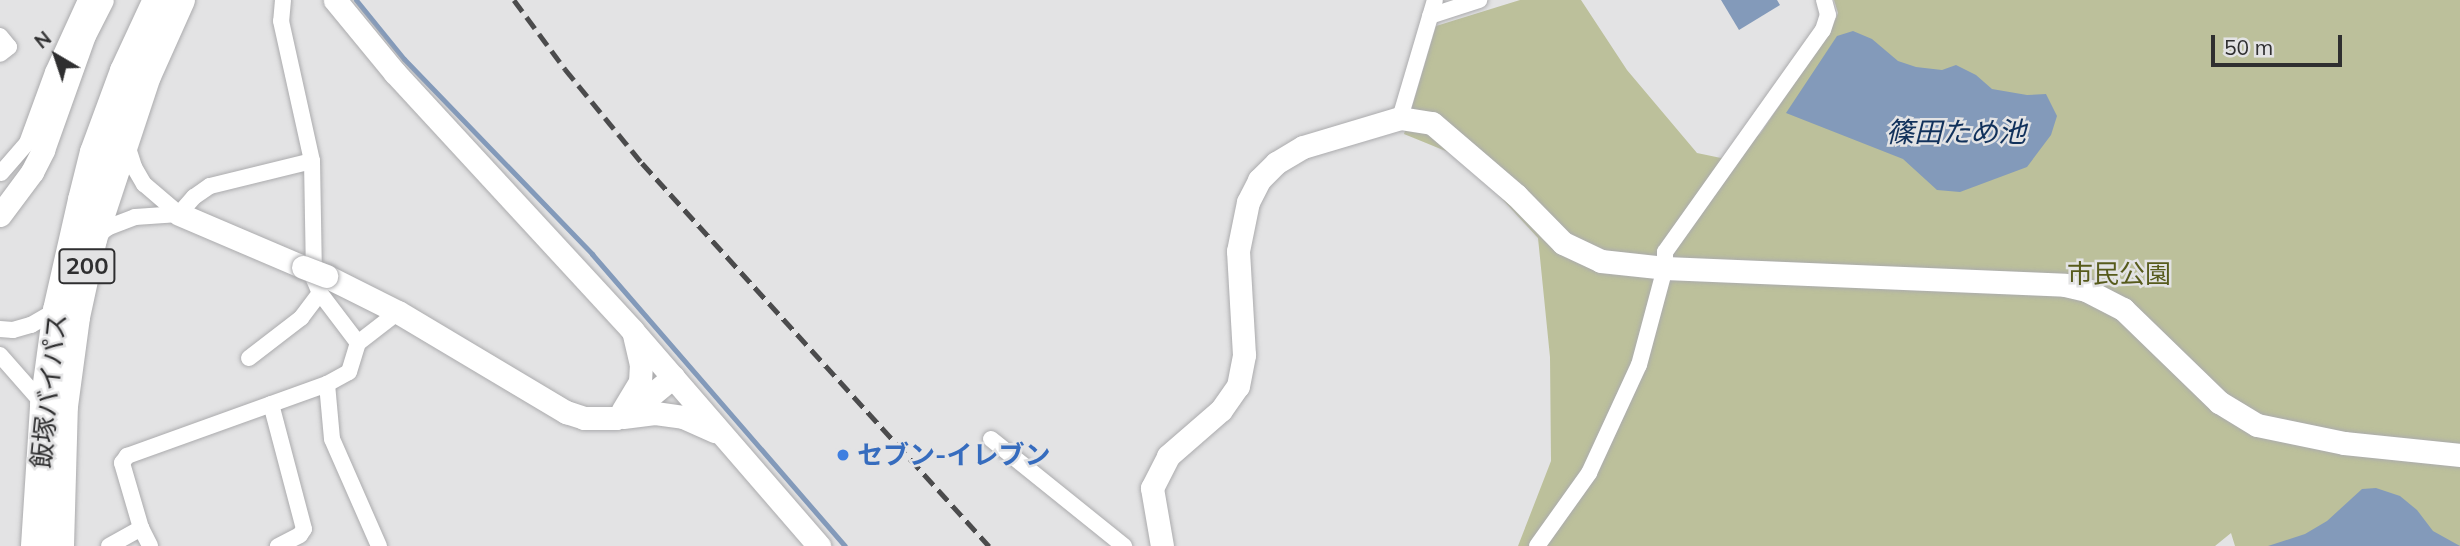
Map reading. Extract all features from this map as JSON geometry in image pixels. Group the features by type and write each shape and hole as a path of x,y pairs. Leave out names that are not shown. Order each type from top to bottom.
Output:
{"highway":[{"name":"飯塚バイパス","path":"35,546 44,405 57,310 94,152 124,71 158,0"},
{"name":"200","path":"60,546 64,406 76,317 93,239 147,76 181,0"}],"street":[{"path":"1,173 27,143 53,72 86,0"},
{"path":"0,215 32,173 43,150 84,35 102,0"},
{"path":"283,0 281,21 312,162 314,279 323,285 398,312 566,412 584,418 616,418 655,413 682,416 723,435"},
{"path":"335,0 395,73 632,330 819,546"},
{"path":"1400,118 1433,8 1479,0"},
{"path":"1537,546 1599,453 1639,365 1665,268 1665,252 1823,30 1828,15 1824,0"},
{"path":"0,36 9,47 0,54"},
{"path":"1162,546 1152,488 1168,456 1221,410 1238,386 1244,355 1238,251 1248,202 1259,180 1276,163 1303,147 1400,118 1432,123 1516,195 1563,243 1601,261 1665,268 2064,285 2086,290 2123,309 2219,402 2257,425 2344,443 2460,455"},
{"path":"125,138 134,167 144,184 179,214 303,267 323,285 358,343"},
{"path":"93,239 109,227 135,217 179,214 194,197 210,186 312,162"},
{"path":"249,358 301,318 323,285"},
{"path":"0,329 13,330 31,325 57,310"},
{"path":"150,546 141,528 122,463 127,456 327,384 349,372 358,343 398,312"},
{"path":"616,418 634,396 640,382 639,348 632,330"},
{"path":"0,355 44,405"},
{"path":"616,418 633,410 673,377"},
{"path":"327,384 332,439 379,546"},
{"path":"271,404 304,529 300,535 278,546"},
{"path":"991,439 1124,546"},
{"path":"109,546 141,528"}],"green space":[{"name":"市民公園","path":"1520,0 1581,0 1627,70 1697,153 1721,158 1760,134 1832,28 1838,13 1834,0 2460,0 2460,546 2235,546 2231,533 2215,546 1518,546 1551,461 1550,357 1538,238 1492,188 1453,154 1404,134 1436,26"}],"water":[{"path":"1721,0 1777,0 1780,5 1739,30"},
{"name":"篠田ため池","path":"1853,31 1872,39 1898,61 1916,67 1942,70 1956,65 1976,75 1992,89 2027,95 2046,94 2057,116 2051,135 2027,167 1960,192 1937,190 1903,159 1786,113 1837,36"},
{"path":"2376,488 2400,496 2417,510 2433,531 2460,546 2268,546 2305,534 2327,521 2362,489"}],"waterway":[{"path":"356,0 404,59 592,254 845,546"}],"railway":[{"path":"514,0 565,69 642,163 989,546"}],"place":[{"name":"セブン-イレブン","path":"843,455"}]}
